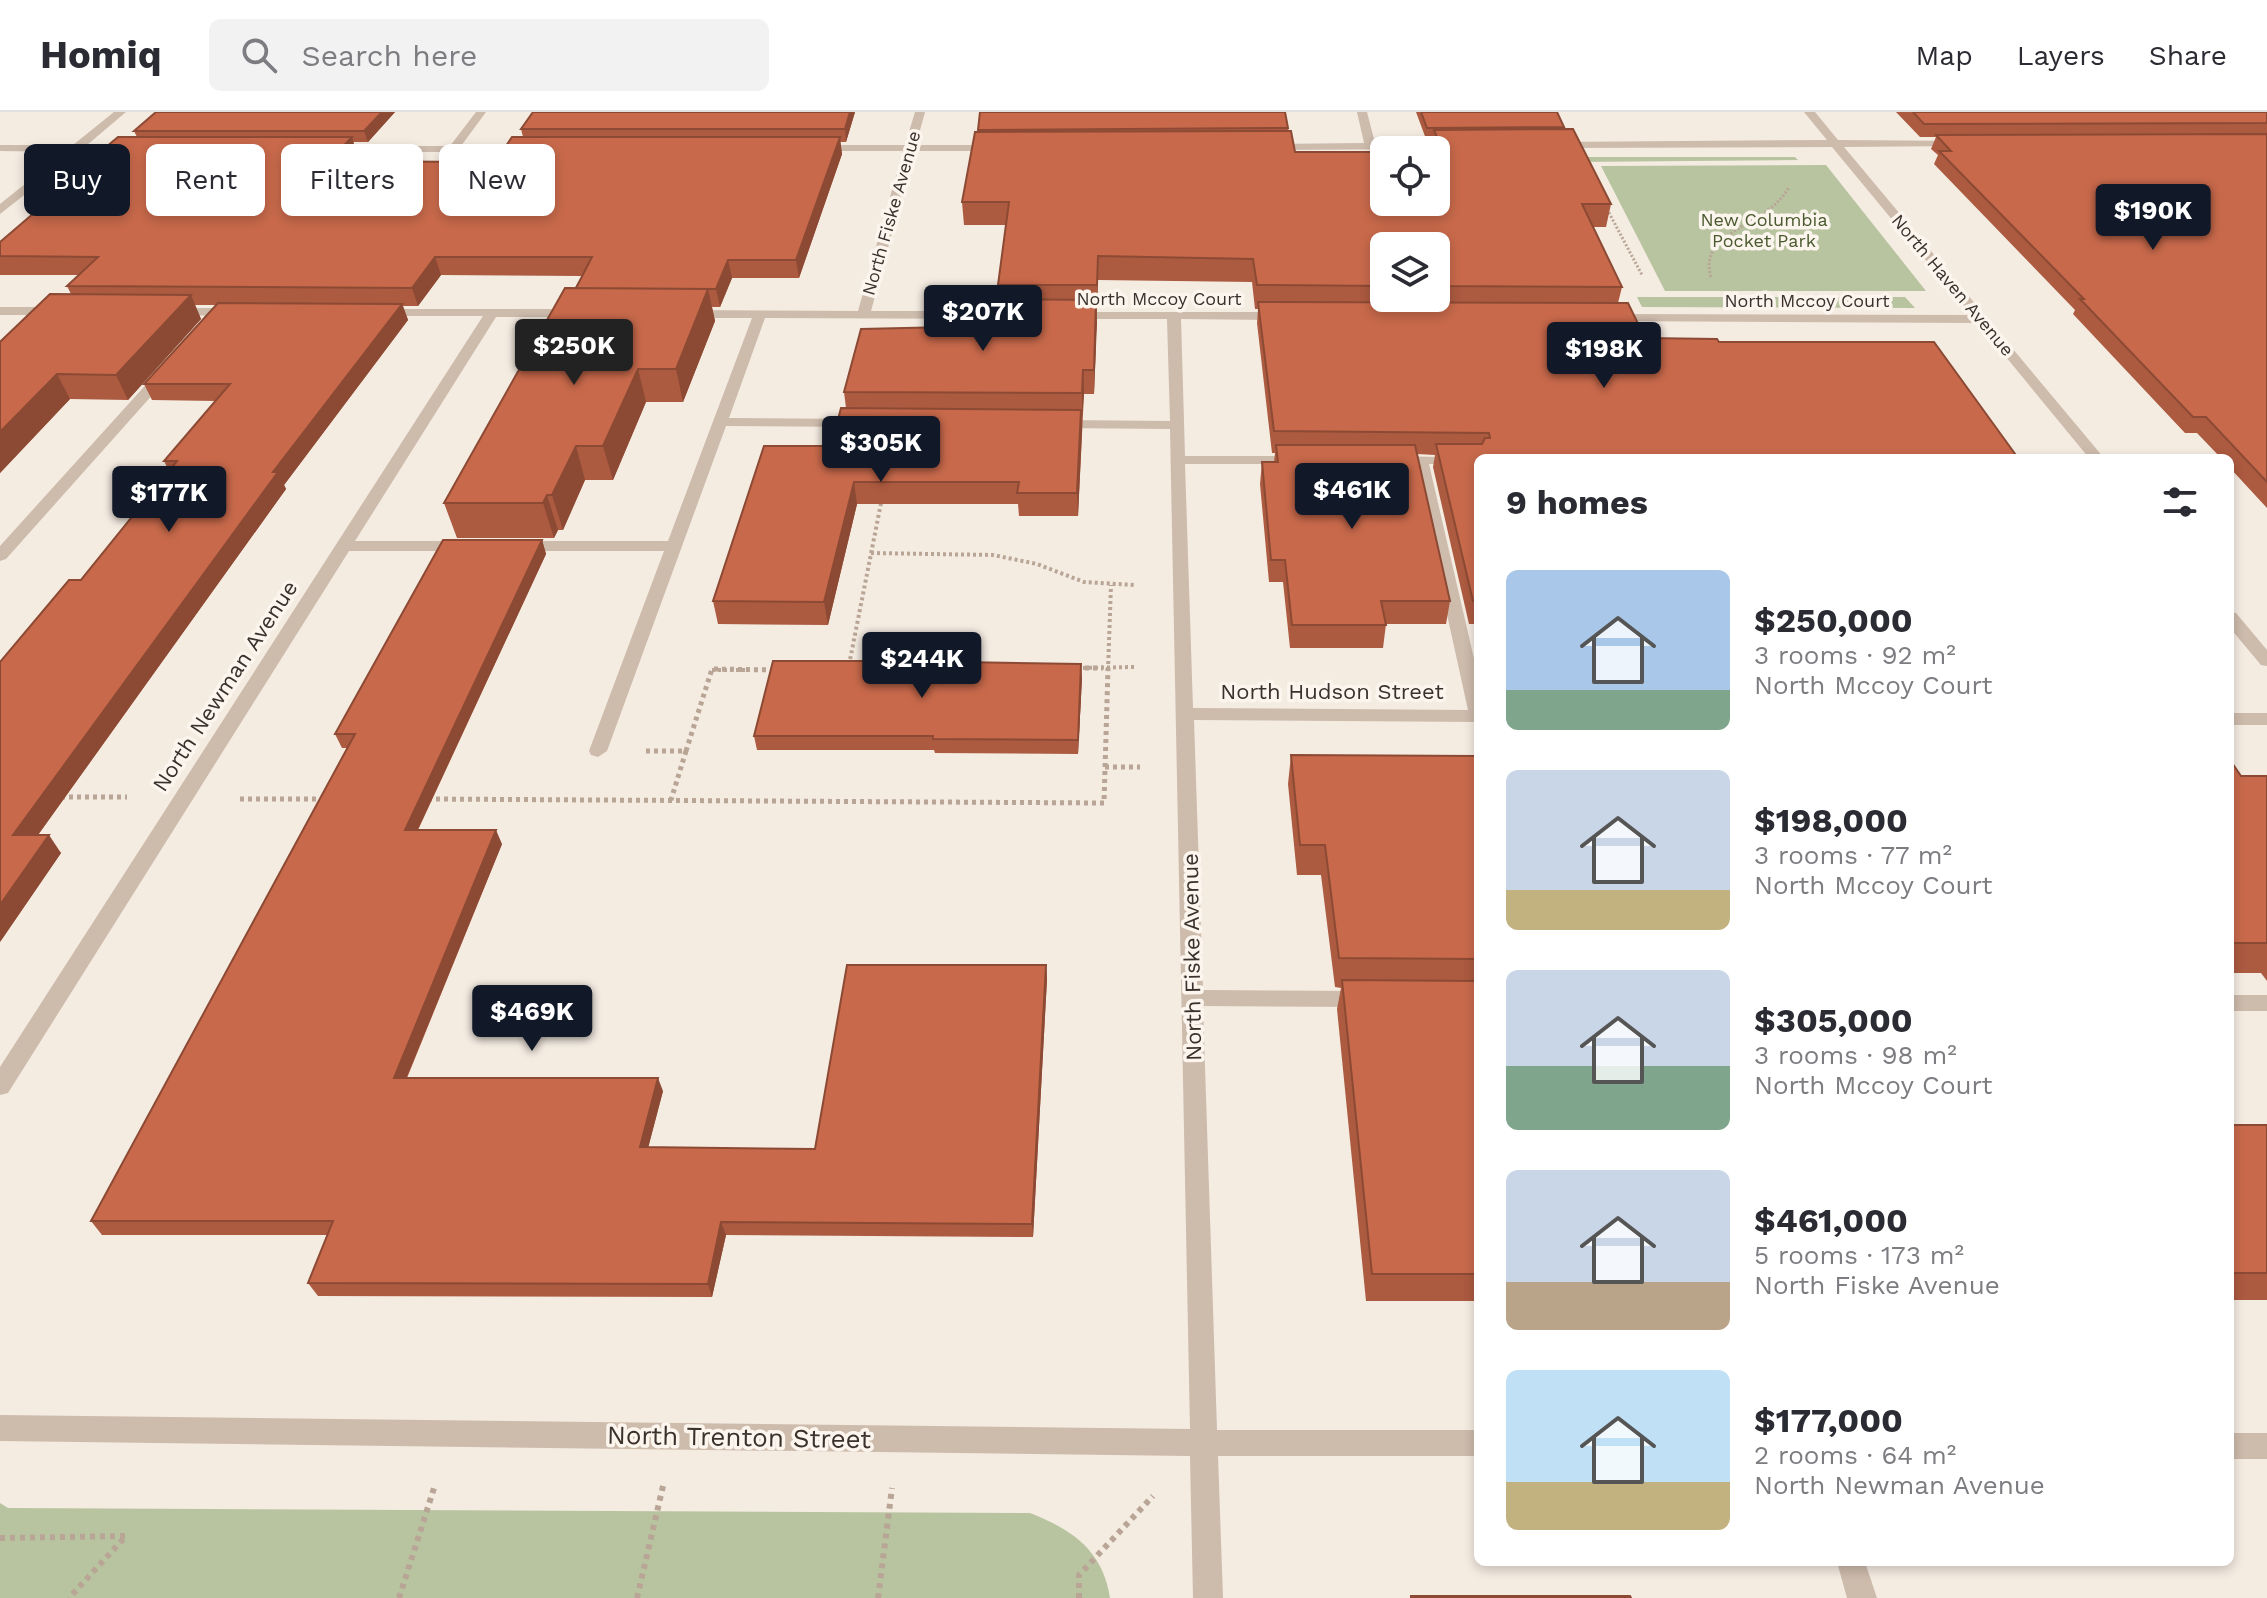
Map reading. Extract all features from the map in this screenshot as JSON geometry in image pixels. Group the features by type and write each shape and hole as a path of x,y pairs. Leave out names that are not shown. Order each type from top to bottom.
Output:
{"street":[{"path":"81,144 121,112"},
{"path":"457,144 481,112"},
{"name":"North Fiske Avenue","path":"863,315 920,112"},
{"path":"1262,147 1370,146 1362,112"},
{"name":"North Haven Avenue","path":"1809,112 2094,454"},
{"path":"1542,145 1972,143"},
{"path":"1450,146 1466,146"},
{"path":"0,148 24,148"},
{"path":"798,148 1015,148"},
{"path":"130,149 144,149"},
{"path":"0,210 24,190"},
{"path":"0,311 78,311"},
{"path":"156,311 214,318 250,312"},
{"path":"359,312 586,313"},
{"name":"North Newman Avenue","path":"0,1086 492,313"},
{"path":"665,314 1034,315"},
{"path":"598,751 760,314"},
{"name":"North Mccoy Court","path":"1050,315 1301,316"},
{"name":"North Fiske Avenue","path":"1174,316 1208,1598"},
{"name":"North Mccoy Court","path":"1586,318 1981,319"},
{"path":"0,556 177,358"},
{"path":"719,422 881,423"},
{"path":"1036,424 1177,425"},
{"path":"1179,460 1314,460"},
{"path":"1375,460 1474,460"},
{"path":"1420,460 1474,697"},
{"path":"344,546 674,546"},
{"path":"2234,622 2267,661"},
{"name":"North Hudson Street","path":"1186,714 1474,715"},
{"path":"2234,719 2267,719"},
{"path":"1193,998 1383,999"},
{"path":"2234,1003 2267,1003"},
{"name":"North Trenton Street","path":"0,1428 1204,1443 1474,1443"},
{"path":"2234,1446 2267,1446"},
{"path":"1852,1566 1862,1598"}],"path":[{"path":"1742,318 1707,270 1706,255 1712,244 1753,224 1787,196 1790,179 1778,144"},
{"path":"1573,145 1665,318"},
{"path":"860,670 849,670 882,495"},
{"path":"871,553 993,555 1037,564 1084,582 1182,585"},
{"path":"421,799 1104,803 1111,585"},
{"path":"1065,668 1184,666"},
{"path":"671,800 712,669 788,670"},
{"path":"598,751 686,751"},
{"path":"47,797 140,797"},
{"path":"233,799 327,799"},
{"path":"399,1598 451,1435"},
{"path":"637,1598 674,1436"},
{"path":"878,1598 898,1439"},
{"path":"1079,1598 1079,1575 1204,1443"},
{"path":"0,1538 126,1536 69,1598"}],"green space":[{"path":"1575,157 1795,157 1798,160 1571,162"},
{"name":"New Columbia Pocket Park","path":"1826,165 1926,291 1665,291 1601,166"},
{"path":"1637,297 1905,297 1915,308 1642,307"},
{"path":"0,1503 8,1508 1030,1513 1059,1526 1083,1544 1100,1567 1110,1598 0,1598"}],"building":[{"path":"156,112 382,112 364,131 134,131"},
{"path":"533,112 850,112 845,129 521,129"},
{"path":"980,112 1285,112 1288,128 978,130"},
{"path":"1421,112 1557,112 1564,127 1427,128"},
{"path":"1913,112 2267,112 2267,123 1924,124"},
{"path":"1573,129 1611,204 1582,204 1622,287 1450,286 1450,232 1370,232 1370,286 1257,285 1253,259 1098,256 1097,285 998,285 1009,202 962,202 975,132 1291,131 1295,152 1370,152 1370,216 1450,216 1450,136 1436,136 1434,130"},
{"path":"2267,134 2267,482 2206,417 2193,417 2080,299 2084,299 1939,151 1951,151 1936,135"},
{"path":"118,137 352,137 345,144 281,144 281,216 423,216 423,162 439,162 439,216 555,216 555,144 507,144 512,137 840,137 796,260 728,260 716,289 576,288 592,257 435,257 412,288 67,286 98,257 0,256 0,242 30,216 130,216 130,144 110,144"},
{"path":"565,288 708,289 676,369 638,369 603,446 576,446 552,495 547,495 543,503 444,503"},
{"path":"50,294 191,295 116,375 57,374 0,432 0,342"},
{"path":"996,299 1096,300 1094,370 1083,370 1082,393 844,392 861,329 993,326"},
{"path":"1258,302 1370,302 1370,312 1450,312 1450,303 1628,303 1645,338 1717,339 1719,342 1934,342 2015,454 1474,454 1473,601 1436,444 1482,444 1485,438 1490,438 1489,433 1274,431"},
{"path":"218,303 402,304 273,472 278,472 13,835 49,835 0,905 0,662 69,580 81,580 177,461 164,461 230,384 144,384"},
{"path":"841,408 1081,410 1077,493 1017,493 1019,482 854,482 824,602 713,601 764,446 831,446"},
{"path":"1276,445 1415,445 1450,601 1381,601 1386,625 1292,625 1285,560 1271,560 1262,462 1278,462"},
{"path":"443,540 542,540 405,830 496,830 394,1078 658,1078 640,1147 815,1149 847,965 1046,965 1032,1224 721,1222 708,1284 308,1283 333,1221 91,1221 355,734 335,734"},
{"path":"773,661 1081,664 1078,740 754,736"},
{"path":"1291,755 1474,756 1474,959 1339,958 1325,845 1300,845"},
{"path":"2234,766 2241,776 2267,776 2267,943 2234,943"},
{"path":"1342,980 1474,981 1474,1274 1372,1274"},
{"path":"2234,1125 2267,1125 2267,1273 2234,1273"},
{"path":"1630,1596 1631,1598 1411,1598"}]}
